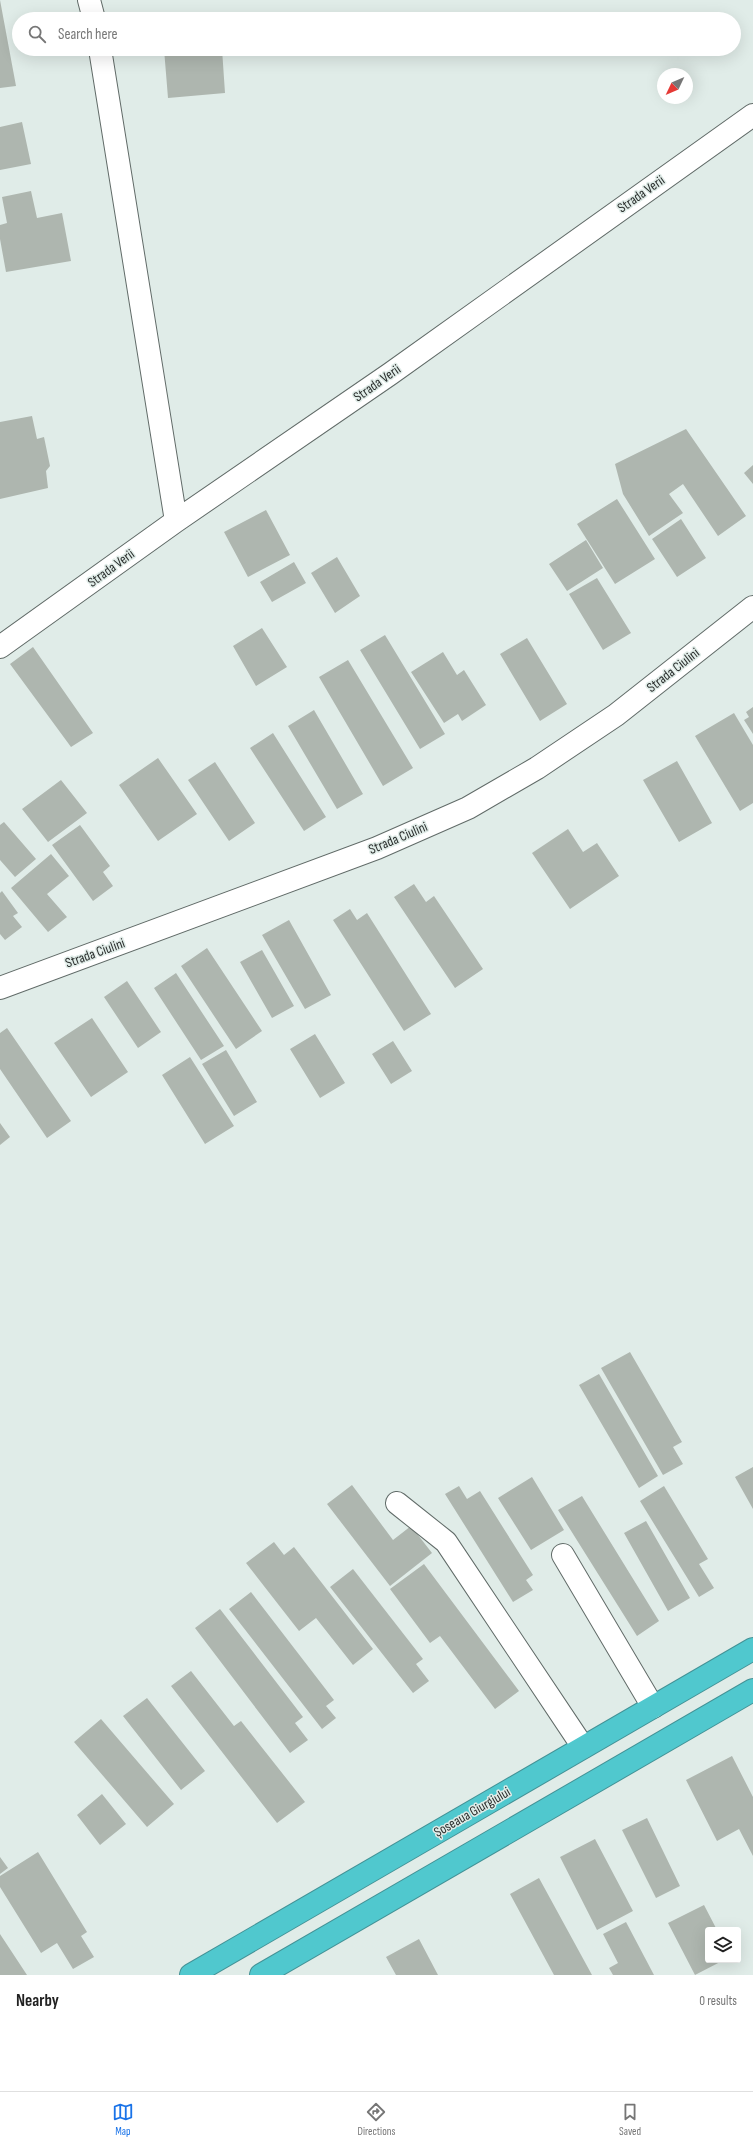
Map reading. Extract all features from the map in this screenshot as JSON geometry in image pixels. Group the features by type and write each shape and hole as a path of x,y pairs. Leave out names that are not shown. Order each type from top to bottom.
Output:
{"highway":[{"name":"Șoseaua Giurgiului","path":"191,1975 753,1649"},
{"path":"261,1975 753,1690"}],"street":[{"path":"90,0 93,12"},
{"path":"101,56 176,521"},
{"name":"Strada Verii","path":"0,647 176,521 390,374 753,116"},
{"name":"Strada Ciulini","path":"0,988 377,848 468,808 537,768 616,715 753,607"},
{"path":"397,1503 446,1542 583,1747"},
{"path":"563,1556 653,1707"}],"building":[{"path":"0,0 16,86 0,88"},
{"path":"165,56 222,56 225,93 168,98"},
{"path":"22,122 31,164 0,170 0,127"},
{"path":"31,191 37,218 62,213 71,261 6,272 0,239 0,225 7,223 2,197"},
{"path":"32,416 37,439 44,437 50,466 46,471 48,488 0,499 0,422"},
{"path":"686,429 746,516 718,536 683,484 669,494 683,513 649,536 623,494 615,464"},
{"path":"753,465 753,484 744,473"},
{"path":"617,499 655,559 615,584 577,524"},
{"path":"266,510 290,555 248,577 224,532"},
{"path":"681,519 706,558 677,577 652,539"},
{"path":"586,540 603,568 567,591 549,564"},
{"path":"337,557 360,596 335,613 311,573"},
{"path":"294,562 306,583 272,602 260,582"},
{"path":"597,578 631,633 603,650 569,594"},
{"path":"262,628 287,667 256,686 233,646"},
{"path":"385,635 445,734 420,749 360,650"},
{"path":"527,638 567,704 540,721 500,654"},
{"path":"33,647 93,733 71,747 10,664"},
{"path":"443,652 457,675 464,670 486,705 462,721 458,714 444,723 411,672"},
{"path":"348,660 413,768 383,786 319,677"},
{"path":"753,707 753,734 744,720 749,717 746,712"},
{"path":"314,710 363,794 337,809 288,726"},
{"path":"734,713 753,745 753,803 740,811 695,736"},
{"path":"273,733 326,817 304,831 250,748"},
{"path":"158,758 197,814 158,841 119,785"},
{"path":"677,761 712,823 679,842 643,780"},
{"path":"215,762 255,823 229,841 188,780"},
{"path":"61,780 87,813 48,842 22,809"},
{"path":"4,822 36,859 15,877 0,860 0,825"},
{"path":"80,825 110,866 103,872 113,886 93,901 52,845"},
{"path":"568,829 583,852 597,843 619,876 570,909 532,853"},
{"path":"51,854 69,876 47,894 67,917 48,932 11,888"},
{"path":"414,884 426,902 434,896 483,969 455,988 394,897"},
{"path":"2,891 18,913 13,916 22,927 5,940 0,934 0,893"},
{"path":"350,909 357,920 367,913 431,1014 404,1031 333,920"},
{"path":"289,920 331,995 305,1009 262,935"},
{"path":"207,948 262,1031 236,1049 181,966"},
{"path":"262,950 294,1006 272,1018 240,962"},
{"path":"176,973 224,1046 201,1060 154,988"},
{"path":"127,981 161,1032 138,1048 104,997"},
{"path":"92,1018 128,1072 91,1097 54,1043"},
{"path":"7,1028 71,1121 47,1138 0,1069 0,1033"},
{"path":"315,1034 345,1083 320,1098 290,1049"},
{"path":"393,1041 412,1071 391,1084 372,1054"},
{"path":"226,1050 257,1102 234,1116 202,1064"},
{"path":"190,1057 234,1126 205,1144 162,1075"},
{"path":"0,1123 10,1137 0,1145"},
{"path":"630,1352 682,1442 673,1447 683,1464 663,1475 601,1368"},
{"path":"599,1374 658,1476 639,1488 579,1385"},
{"path":"753,1467 753,1509 735,1477"},
{"path":"532,1477 564,1530 531,1550 498,1498"},
{"path":"352,1485 393,1540 411,1526 432,1553 390,1586 327,1504"},
{"path":"459,1486 467,1499 480,1491 533,1575 526,1580 533,1590 513,1602 445,1494"},
{"path":"664,1486 708,1559 699,1564 714,1588 699,1597 640,1501"},
{"path":"582,1496 659,1621 637,1636 558,1510"},
{"path":"646,1521 690,1598 668,1611 624,1533"},
{"path":"274,1542 284,1555 294,1547 373,1649 353,1665 316,1618 299,1631 246,1563"},
{"path":"424,1564 519,1691 495,1709 440,1636 430,1643 390,1589"},
{"path":"353,1569 423,1659 416,1664 429,1681 413,1693 330,1587"},
{"path":"251,1592 334,1700 326,1706 336,1718 322,1729 229,1609"},
{"path":"220,1609 303,1717 295,1723 308,1740 290,1753 195,1628"},
{"path":"191,1671 234,1726 241,1721 305,1802 277,1823 171,1686"},
{"path":"147,1698 205,1771 181,1790 123,1716"},
{"path":"101,1719 174,1804 147,1827 74,1742"},
{"path":"732,1756 753,1797 753,1856 739,1829 717,1841 686,1780"},
{"path":"102,1794 126,1824 100,1845 77,1815"},
{"path":"647,1818 680,1886 656,1898 622,1830"},
{"path":"595,1839 633,1911 597,1930 560,1857"},
{"path":"38,1852 87,1932 81,1936 94,1957 73,1969 57,1943 41,1953 0,1887 0,1876"},
{"path":"0,1857 8,1868 0,1874"},
{"path":"539,1878 592,1975 554,1975 510,1894"},
{"path":"704,1905 715,1927 705,1927 705,1963 718,1963 695,1975 668,1923"},
{"path":"626,1922 654,1975 613,1975 609,1968 618,1963 603,1934"},
{"path":"0,1934 27,1975 0,1975"},
{"path":"419,1939 438,1975 396,1975 386,1957"}]}
